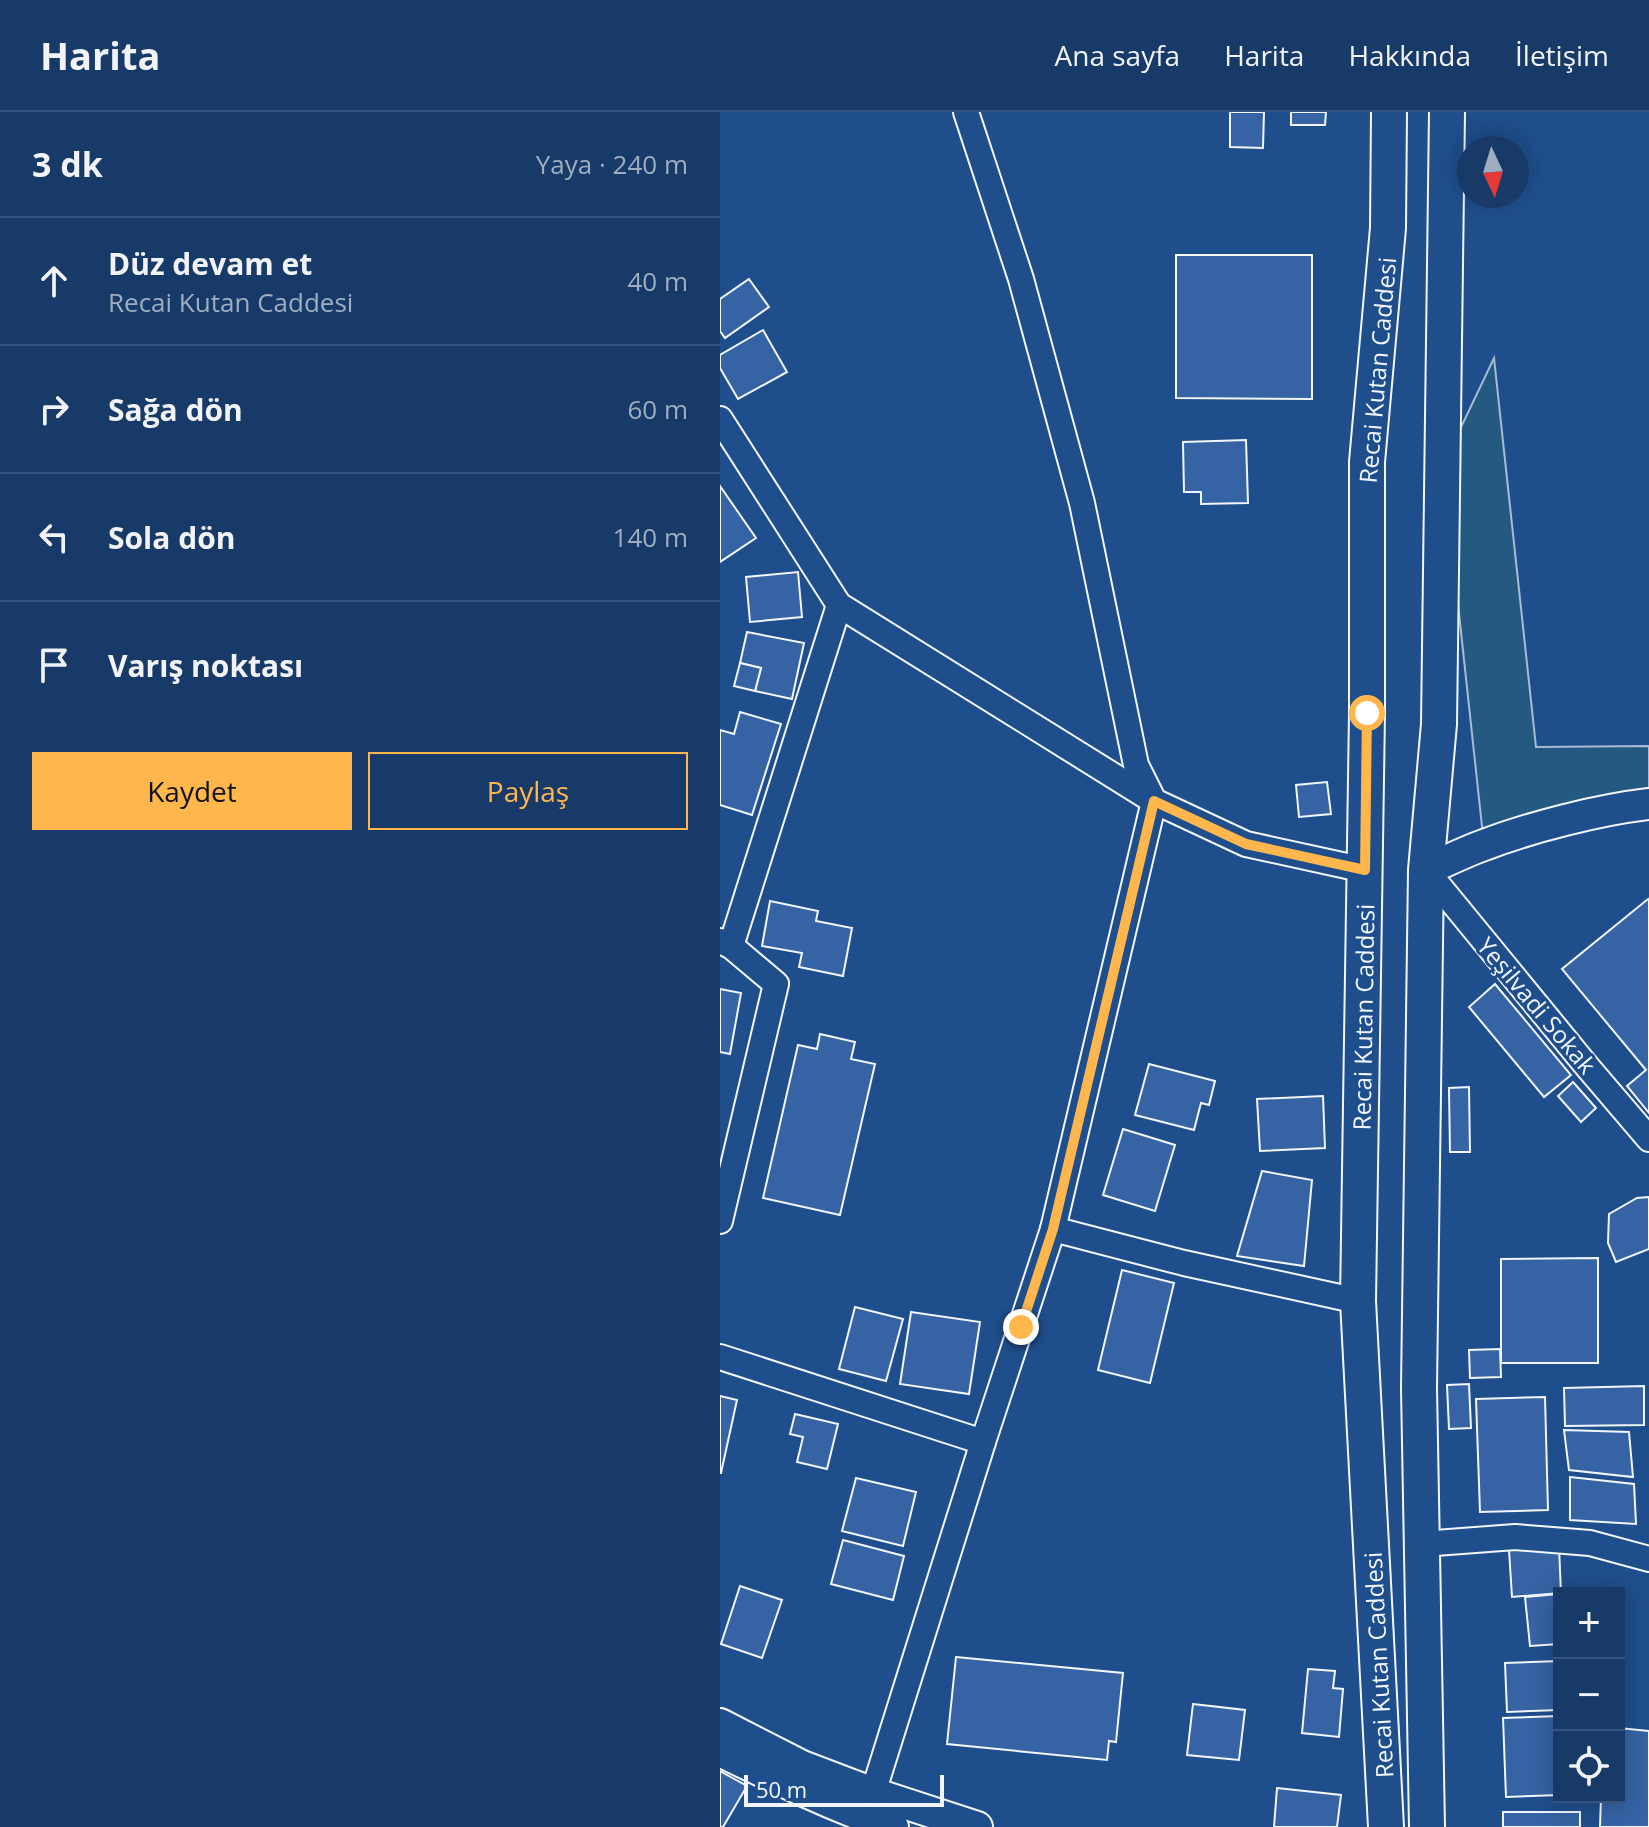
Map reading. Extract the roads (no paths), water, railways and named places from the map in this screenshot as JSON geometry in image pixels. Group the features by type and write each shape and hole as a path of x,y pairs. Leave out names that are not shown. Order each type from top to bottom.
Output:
{"main road":[{"name":"Recai Kutan Caddesi","path":"1386,1827 1358,1301 1367,462 1388,228 1389,112"},
{"name":"Recai Kutan Caddesi","path":"1427,1827 1419,1388 1426,870 1439,724 1447,112"}],"street":[{"path":"873,1793 1053,1229 1154,801 1136,765 1082,503 1034,324 966,112"},
{"path":"720,419 839,605 1154,801 1246,844 1365,870"},
{"path":"720,1221 776,984 726,944 839,605"},
{"path":"1426,870 1484,845 1531,830 1649,804"},
{"name":"Yeşilvadi Sokak","path":"1426,870 1649,1139"},
{"path":"1053,1229 1184,1263 1358,1301"},
{"path":"720,1357 983,1442"},
{"path":"1422,1544 1515,1537 1590,1543 1649,1559"},
{"path":"720,1724 802,1766 977,1827"},
{"path":"720,1751 809,1794 893,1827"}]}
